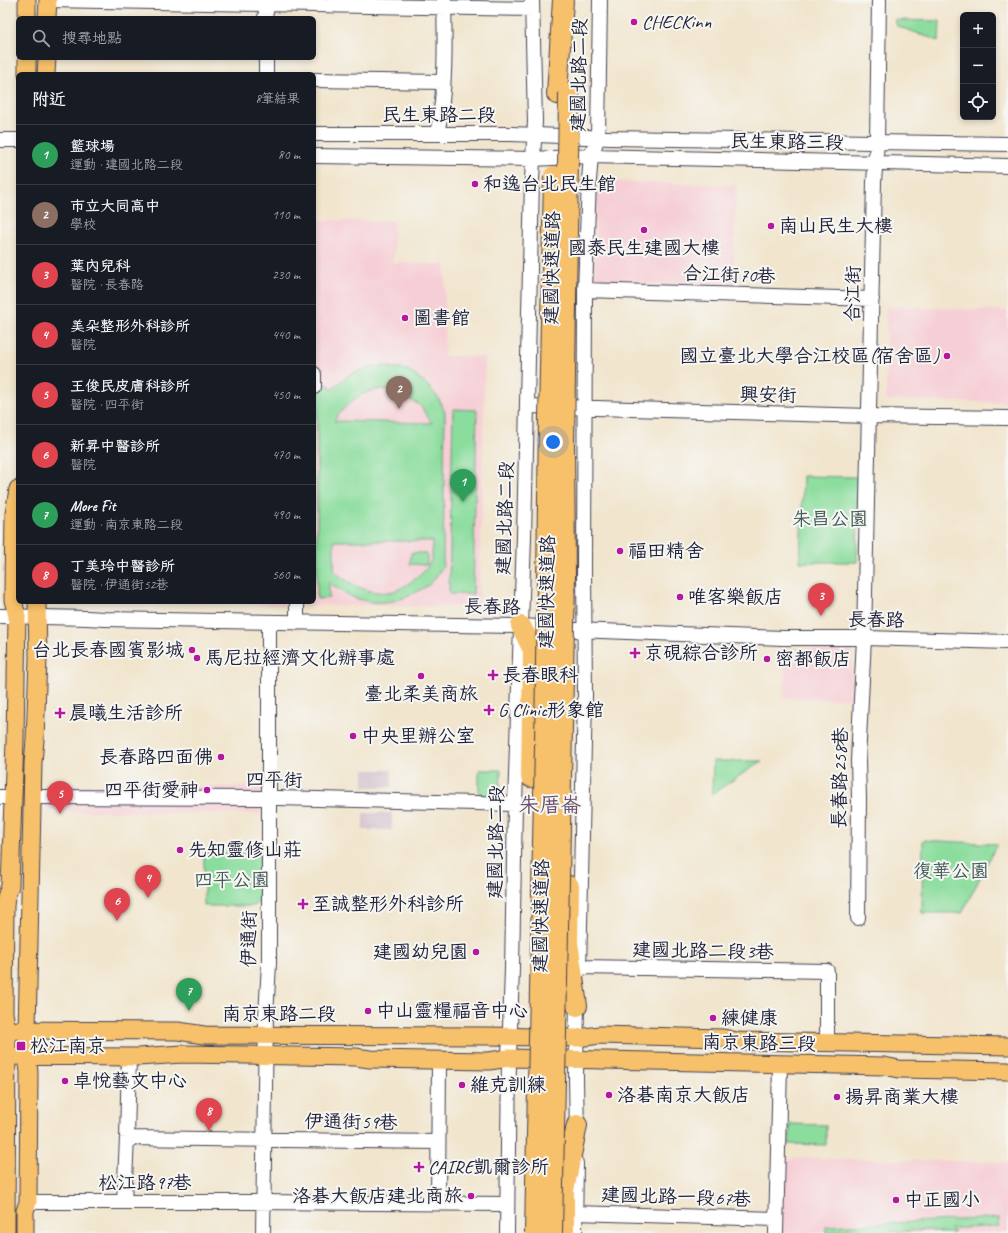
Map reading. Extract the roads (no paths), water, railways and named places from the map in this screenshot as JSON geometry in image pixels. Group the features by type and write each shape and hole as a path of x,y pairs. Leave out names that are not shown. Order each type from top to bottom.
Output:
{"highway":[{"path":"552,0 563,93"},
{"name":"建國快速道路","path":"552,1233 565,576 563,0"},
{"name":"建國快速道路","path":"534,1233 546,738 551,252 570,0"},
{"path":"563,93 577,0"},
{"path":"565,576 571,624 568,943 577,1006"},
{"path":"521,626 533,650 524,1116 535,1196"},
{"path":"564,1233 564,1190 577,1125"}],"main road":[{"path":"27,0 27,16"},
{"path":"47,16 48,0"},
{"path":"27,60 27,72"},
{"path":"46,72 47,60"},
{"path":"6,1233 3,1200 5,906 6,897 10,886 6,797 17,616 13,600 14,514 16,502"},
{"path":"26,1233 25,1211 28,1202 29,1072 27,1056 27,1030 38,637 36,609"},
{"name":"南京東路二段","path":"4,1030 178,1032 204,1035 509,1036"},
{"name":"南京東路三段","path":"509,1036 577,1038 600,1035 723,1038 737,1041 1008,1046"},
{"path":"4,1056 129,1057 182,1054 489,1061 509,1058"},
{"name":"南京東路三段","path":"509,1058 780,1065 884,1066 899,1069 1008,1071"}],"street":[{"path":"48,0 118,0 267,7 532,4"},
{"name":"建國北路二段","path":"575,1233 577,1125 576,1059 585,696 585,290 591,156 598,137 600,0"},
{"name":"合江街","path":"864,638 875,163 878,142 879,0"},
{"path":"437,134 440,122 443,82 444,4"},
{"name":"建國北路二段","path":"507,1233 509,1036 535,121 532,4"},
{"path":"267,7 273,16"},
{"path":"266,60 266,72"},
{"path":"273,60 273,72"},
{"path":"316,80 443,82"},
{"name":"民生東路二段","path":"316,134 565,136"},
{"name":"民生東路三段","path":"565,136 1008,144"},
{"path":"0,140 16,140"},
{"path":"316,156 533,159"},
{"name":"民生東路三段","path":"533,159 591,156 1008,166"},
{"name":"合江街70巷","path":"585,290 872,299"},
{"name":"興安街","path":"528,406 584,409 1008,418"},
{"path":"297,604 297,623"},
{"name":"長春路","path":"0,616 17,616 36,609 87,618 104,619 521,626 782,638 864,638 1008,642"},
{"name":"伊通街","path":"263,1233 266,1035 269,964 269,622"},
{"name":"長春路258巷","path":"858,918 858,757 864,638"},
{"name":"四平街","path":"33,797 269,798 515,804"},
{"name":"建國北路二段3巷","path":"579,968 827,971 827,1043"},
{"path":"124,1202 129,1057"},
{"path":"438,1203 439,1060"},
{"path":"776,1233 780,1065"},
{"name":"伊通街59巷","path":"127,1138 438,1142"},
{"name":"松江路97巷","path":"28,1202 508,1204"},
{"name":"建國北路一段67巷","path":"575,1213 776,1219"}],"place":[{"name":"CHECKinn","path":"634,22"},
{"name":"和逸台北民生館","path":"475,184"},
{"name":"南山民生大樓","path":"771,226"},
{"name":"國泰民生建國大樓","path":"644,230"},
{"name":"圖書館","path":"405,318"},
{"name":"國立臺北大學合江校區(宿舍區)","path":"947,356"},
{"name":"市立大同高中","path":"399,409"},
{"name":"籃球場","path":"463,502"},
{"name":"福田精舍","path":"620,551"},
{"name":"唯客樂飯店","path":"680,597"},
{"name":"葉內兒科","path":"821,616"},
{"name":"台北長春國賓影城","path":"192,650"},
{"name":"京硯綜合診所","path":"635,653"},
{"name":"馬尼拉經濟文化辦事處","path":"197,658"},
{"name":"密都飯店","path":"767,659"},
{"name":"長春眼科","path":"493,675"},
{"name":"臺北柔美商旅","path":"421,676"},
{"name":"G Clinic形象館","path":"489,710"},
{"name":"晨曦生活診所","path":"60,713"},
{"name":"中央里辦公室","path":"353,736"},
{"name":"長春路四面佛","path":"221,757"},
{"name":"四平街愛神","path":"207,790"},
{"name":"王俊民皮膚科診所","path":"60,814"},
{"name":"先知靈修山莊","path":"180,850"},
{"name":"美朵整形外科診所","path":"148,898"},
{"name":"至誠整形外科診所","path":"303,904"},
{"name":"新昇中醫診所","path":"117,921"},
{"name":"建國幼兒園","path":"476,952"},
{"name":"More Fit","path":"189,1011"},
{"name":"中山靈糧福音中心","path":"368,1011"},
{"name":"練健康","path":"713,1018"},
{"name":"松江南京","path":"21,1046"},
{"name":"卓悅藝文中心","path":"65,1081"},
{"name":"維克訓練","path":"462,1085"},
{"name":"洛碁南京大飯店","path":"609,1095"},
{"name":"揚昇商業大樓","path":"837,1097"},
{"name":"丁美玲中醫診所","path":"209,1131"},
{"name":"CAIRE凱爾診所","path":"419,1167"},
{"name":"洛碁大飯店建北商旅","path":"471,1196"},
{"name":"中正國小","path":"896,1200"}],"district":[{"name":"朱厝崙","path":"550,805"}],"park label":[{"name":"朱昌公園","path":"830,519"},
{"name":"復華公園","path":"951,871"},
{"name":"四平公園","path":"232,880"}]}
